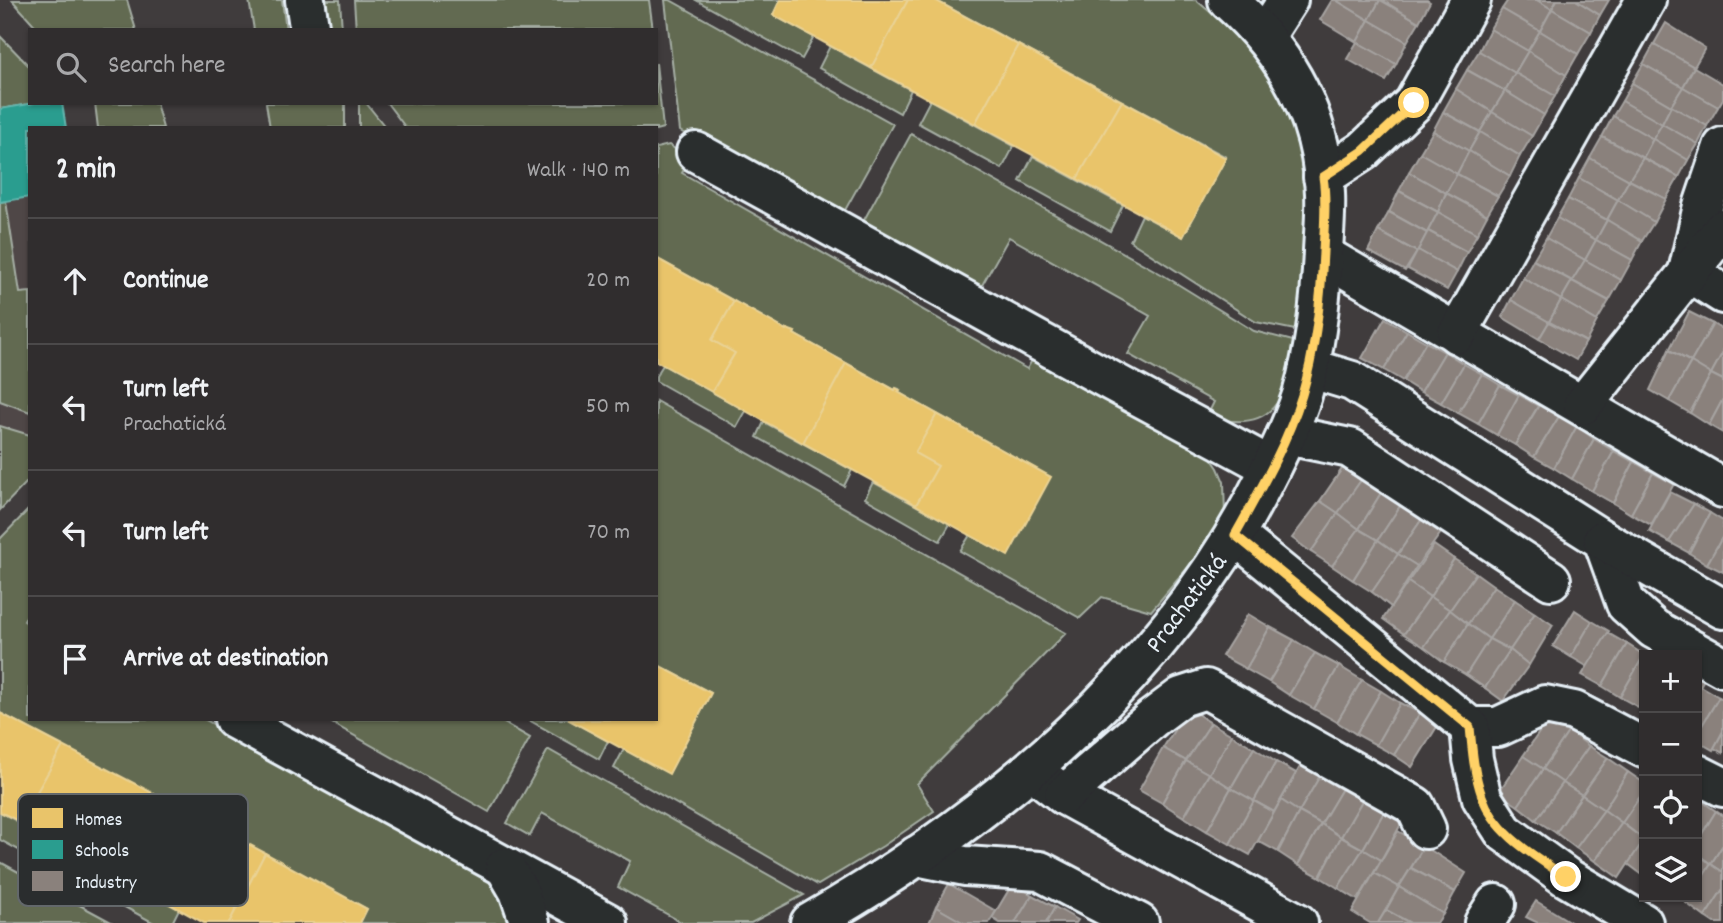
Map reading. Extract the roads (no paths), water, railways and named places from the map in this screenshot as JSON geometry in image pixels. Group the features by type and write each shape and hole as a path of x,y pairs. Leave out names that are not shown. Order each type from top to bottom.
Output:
{"street":[{"name":"Prachatická","path":"836,918 1030,769 1081,724 1169,629 1235,535 1278,451 1301,398 1309,368 1322,281 1325,191 1323,177 1314,128 1292,75 1265,36 1228,0"},
{"path":"1265,36 1288,0"},
{"path":"1323,177 1363,151 1414,103 1471,0"},
{"path":"1457,334 1647,0"},
{"path":"1688,272 1703,206 1723,147"},
{"path":"696,152 1112,382 1278,451 1350,449 1551,580"},
{"path":"1583,405 1723,229"},
{"path":"1323,255 1723,488"},
{"path":"1688,272 1723,295"},
{"path":"1309,368 1352,381 1602,540 1723,609"},
{"path":"1235,535 1470,727 1497,727 1545,705 1574,711 1639,745"},
{"path":"1602,540 1626,604 1654,629 1723,667"},
{"path":"1063,795 1181,697 1206,689 1415,806 1426,829"},
{"path":"238,721 608,923"},
{"path":"1470,727 1473,759 1482,798 1504,832 1566,877 1643,923"},
{"path":"1030,769 1063,795 1298,923"},
{"path":"1701,776 1723,787"},
{"path":"916,856 965,866 1040,871 1139,923"},
{"path":"505,867 519,891 530,923"}]}
